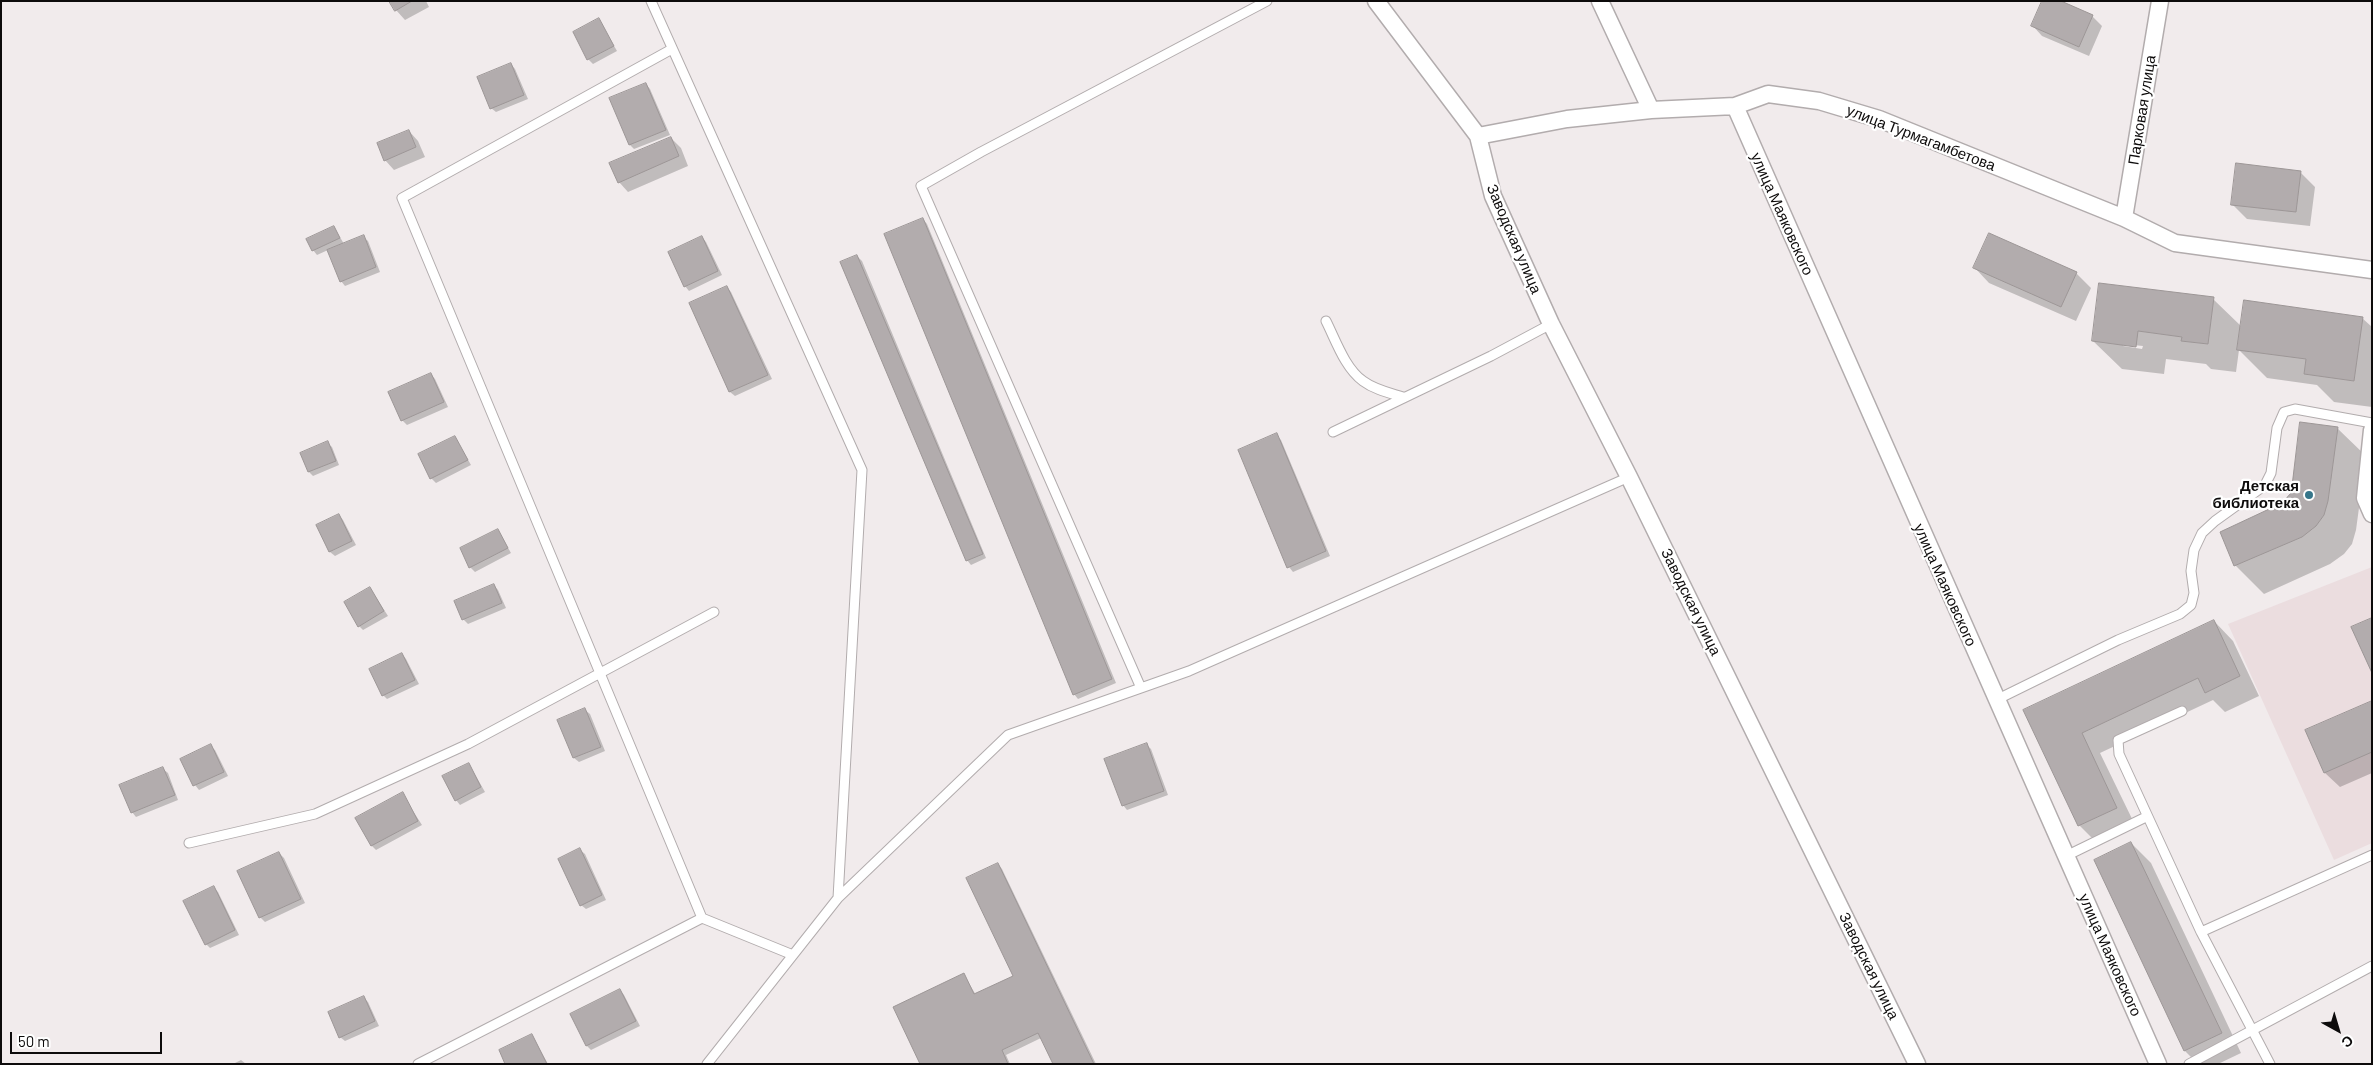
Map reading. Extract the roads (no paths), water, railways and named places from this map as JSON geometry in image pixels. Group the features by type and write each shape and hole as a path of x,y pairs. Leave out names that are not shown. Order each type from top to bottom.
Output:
{"street":[{"path":"1376,1 1478,136"},
{"path":"1600,1 1652,110"},
{"name":"Парковая улица","path":"2124,218 2160,1"},
{"name":"улица Турмагамбетова","path":"1478,136 1567,119 1652,110 1735,106 1768,94 1819,101 1879,119 2124,218 2175,243 2372,270"},
{"name":"улица Маяковского","path":"1735,106 2158,1064"},
{"name":"Заводская улица","path":"1478,136 1493,196 1551,324 1629,477 1918,1064"},
{"path":"2372,430 2365,498 2372,514"}],"lane":[{"path":"651,1 862,470 838,898"},
{"path":"1141,688 921,186 981,152 1267,1"},
{"path":"672,48 402,198 702,918 793,955"},
{"path":"1326,322 1351,370 1362,381 1404,398"},
{"path":"1333,432 1551,324"},
{"path":"1996,700 2118,640 2180,614 2191,605 2194,593 2191,571 2194,550 2202,533 2215,521 2265,485 2271,473 2275,457 2277,428 2284,412 2295,409 2372,423"},
{"path":"707,1064 838,898 1008,735 1190,672 1629,477"},
{"path":"189,843 316,814 468,744 714,612"},
{"path":"2182,711 2118,740 2119,754 2146,817 2201,932 2270,1064"},
{"path":"2066,856 2146,817"},
{"path":"2201,932 2372,855"},
{"path":"418,1064 702,918"},
{"path":"2189,1064 2372,966"}],"place":[{"name":"Детская библиотека","path":"2309,495"}]}
